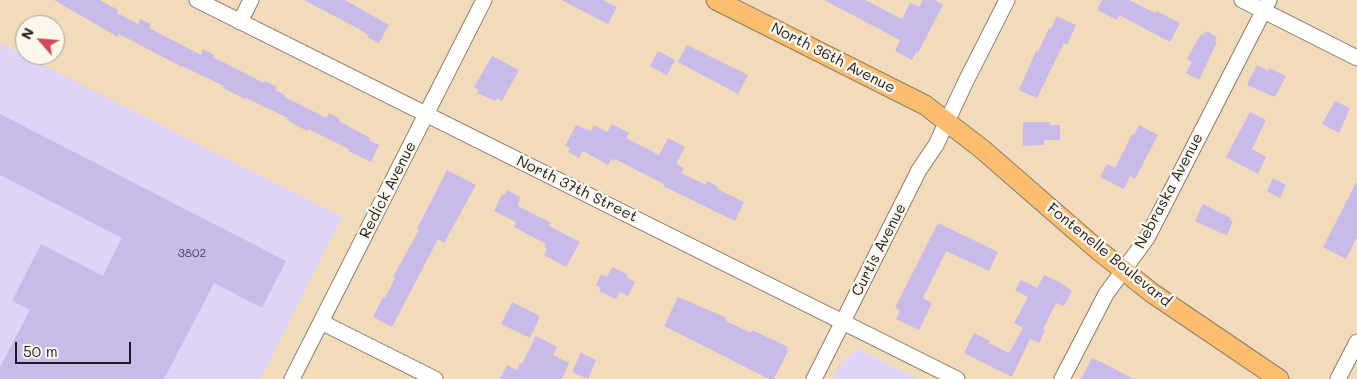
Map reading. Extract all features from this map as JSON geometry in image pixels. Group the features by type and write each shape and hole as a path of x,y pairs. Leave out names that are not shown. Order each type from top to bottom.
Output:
{"main road":[{"name":"North 36th Avenue","path":"716,0 925,104 947,121"},
{"name":"Fontenelle Boulevard","path":"947,121 982,148 1098,250 1152,293 1278,379"}],"street":[{"name":"North 37th Street","path":"197,0 957,379"},
{"path":"240,22 251,0"},
{"name":"Redick Avenue","path":"292,379 484,0"},
{"name":"Curtis Avenue","path":"814,379 919,170 936,146 1007,0"},
{"path":"1242,0 1267,6 1357,58"},
{"name":"Nebraska Avenue","path":"1062,379 1106,294 1146,238 1267,6"},
{"path":"321,322 436,379"},
{"path":"1338,379 1357,342"}],"shaded area":[{"path":"0,43 15,51 15,65 43,65 342,217 261,379 0,379"},
{"path":"857,349 918,379 833,379 841,363"}],"building":[{"path":"54,0 100,0 118,10 117,13 138,24 140,19 151,24 149,28 201,55 203,49 214,55 213,57 264,83 265,81 277,87 275,90 285,95 285,97 326,118 329,113 379,145 371,162 308,129 307,131 287,120 288,118 245,99 223,88 224,86 182,67 119,34 118,37"},
{"path":"304,0 345,0 389,25 379,43 367,37 368,35 359,29"},
{"path":"561,0 603,0 617,7 608,24"},
{"path":"824,0 865,0 902,19 910,3 919,7 923,0 934,0 943,5 918,53 916,52 912,60 895,51 900,40"},
{"path":"1102,0 1129,0 1180,23 1170,42 1119,15 1117,20 1097,10"},
{"path":"1057,16 1076,25 1067,45 1064,43 1037,98 1019,90 1036,51 1038,52"},
{"path":"1206,31 1217,37 1215,41 1217,42 1199,80 1186,73 1192,62 1187,59 1201,34 1203,35"},
{"path":"687,45 748,75 738,94 678,62"},
{"path":"658,51 675,60 667,75 650,66"},
{"path":"492,56 519,70 502,101 497,98 495,101 477,93 479,90 474,87"},
{"path":"1257,65 1268,71 1269,68 1286,76 1275,97 1247,85"},
{"path":"1335,101 1350,108 1339,133 1322,124"},
{"path":"1250,112 1266,120 1252,149 1266,157 1258,174 1226,157"},
{"path":"0,114 286,261 262,308 214,283 164,379 0,379 0,367 30,310 12,301 41,244 103,276 122,238 0,175"},
{"path":"1023,122 1050,122 1050,125 1060,125 1060,140 1044,140 1044,145 1023,146"},
{"path":"612,124 629,133 626,138 659,155 668,138 685,147 676,164 684,168 681,173 706,185 707,181 719,187 717,189 744,202 735,221 663,186 664,184 615,159 614,161 611,159 608,165 583,151 579,158 568,152 570,148 565,146 576,125 591,131 594,125 607,132"},
{"path":"1139,125 1158,135 1135,179 1130,176 1124,189 1100,177 1107,164 1115,168 1132,134 1134,135"},
{"path":"447,170 476,185 444,243 438,239 392,327 373,317 383,297 385,298 395,278 393,277 419,230 417,229"},
{"path":"1273,178 1286,185 1280,198 1267,191"},
{"path":"1357,181 1357,237 1346,259 1323,247"},
{"path":"507,190 520,197 518,206 551,223 549,226 580,242 566,267 544,255 547,248 544,247 546,244 514,227 516,222 494,211 502,194 504,195"},
{"path":"1203,204 1231,218 1230,220 1233,221 1227,235 1195,221"},
{"path":"938,223 998,252 989,271 946,251 923,298 932,303 919,330 896,319 900,311 895,308"},
{"path":"612,267 628,275 627,278 635,282 628,296 620,292 616,299 599,291 601,288 596,285 601,274 607,277"},
{"path":"1044,275 1072,291 1064,306 1056,303 1043,329 1045,330 1039,343 1030,339 1012,377 964,353 974,333 1009,353 1023,328 1014,323 1028,297 1015,290 1021,280 1037,288"},
{"path":"678,297 727,318 728,322 751,333 752,330 788,347 786,351 788,351 774,379 769,379 664,326"},
{"path":"512,302 540,316 530,338 501,324"},
{"path":"536,336 557,347 553,355 569,363 562,379 500,379 507,365 517,370"},
{"path":"581,353 596,360 588,379 572,372"},
{"path":"1092,358 1101,362 1134,379 1081,379"}]}
